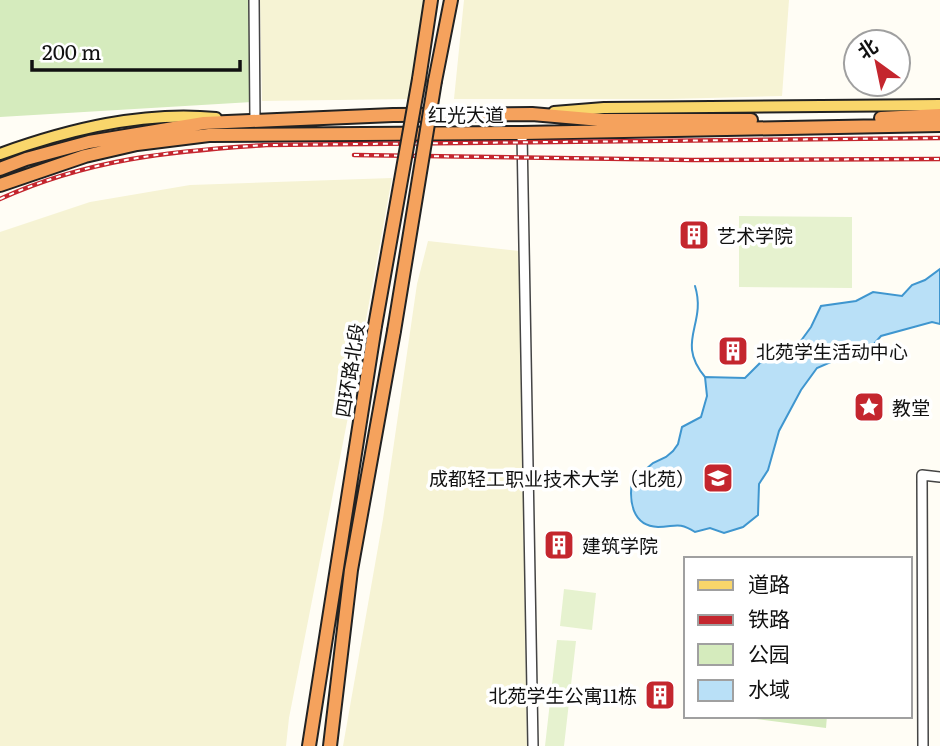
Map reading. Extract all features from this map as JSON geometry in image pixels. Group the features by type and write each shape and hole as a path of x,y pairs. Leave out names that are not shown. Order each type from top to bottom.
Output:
{"highway":[{"name":"四环路北段","path":"309,746 375,326 431,0"},
{"name":"四环路北段","path":"330,746 351,570 451,0"},
{"name":"红光大道","path":"0,169 89,142 204,123 531,114 601,120 833,120 940,113"},
{"name":"红光大道","path":"0,185 85,156 137,144 209,135 940,126"}],"main road":[{"path":"531,114 604,108 940,105"},
{"path":"0,154 55,136 135,118 195,116 251,121"}],"street":[{"path":"251,121 254,0"},
{"path":"522,133 533,746"},
{"path":"923,746 922,475 940,477"}],"shaded area":[{"path":"260,0 425,0 409,99 262,101"},
{"path":"464,0 789,0 782,96 454,99"},
{"path":"392,178 289,718 286,746 0,746 0,232 90,202 190,185"},
{"path":"428,241 519,251 527,746 343,746 383,519 417,284"}],"green space":[{"path":"0,0 251,0 252,102 0,117"},
{"path":"739,216 852,217 852,288 739,287"},
{"path":"564,589 596,593 592,630 560,626"},
{"path":"557,640 576,641 564,746 545,746"},
{"path":"748,718 827,718 826,728"}],"water":[{"path":"940,269 940,324 932,322 881,336 867,352 840,358 817,368 801,390 779,431 768,470 759,484 758,515 743,527 724,533 710,528 695,532 680,526 649,526 638,517 632,504 632,481 653,463 673,451 678,444 682,427 701,417 707,396 705,377 745,378 760,363 792,353 811,327 821,306 856,301 873,292 902,296 912,285 925,280"}],"waterway":[{"path":"695,286 698,300 692,353 705,377"}],"railway":[{"path":"0,199 65,175 130,159 266,145 940,138"},
{"path":"354,155 692,160 940,159"}],"place":[{"name":"艺术学院","path":"694,235"},
{"name":"北苑学生活动中心","path":"733,351"},
{"name":"教堂","path":"869,407"},
{"name":"成都轻工职业技术大学（北苑）","path":"718,478"},
{"name":"建筑学院","path":"559,545"},
{"name":"北苑学生公寓11栋","path":"660,695"}]}
